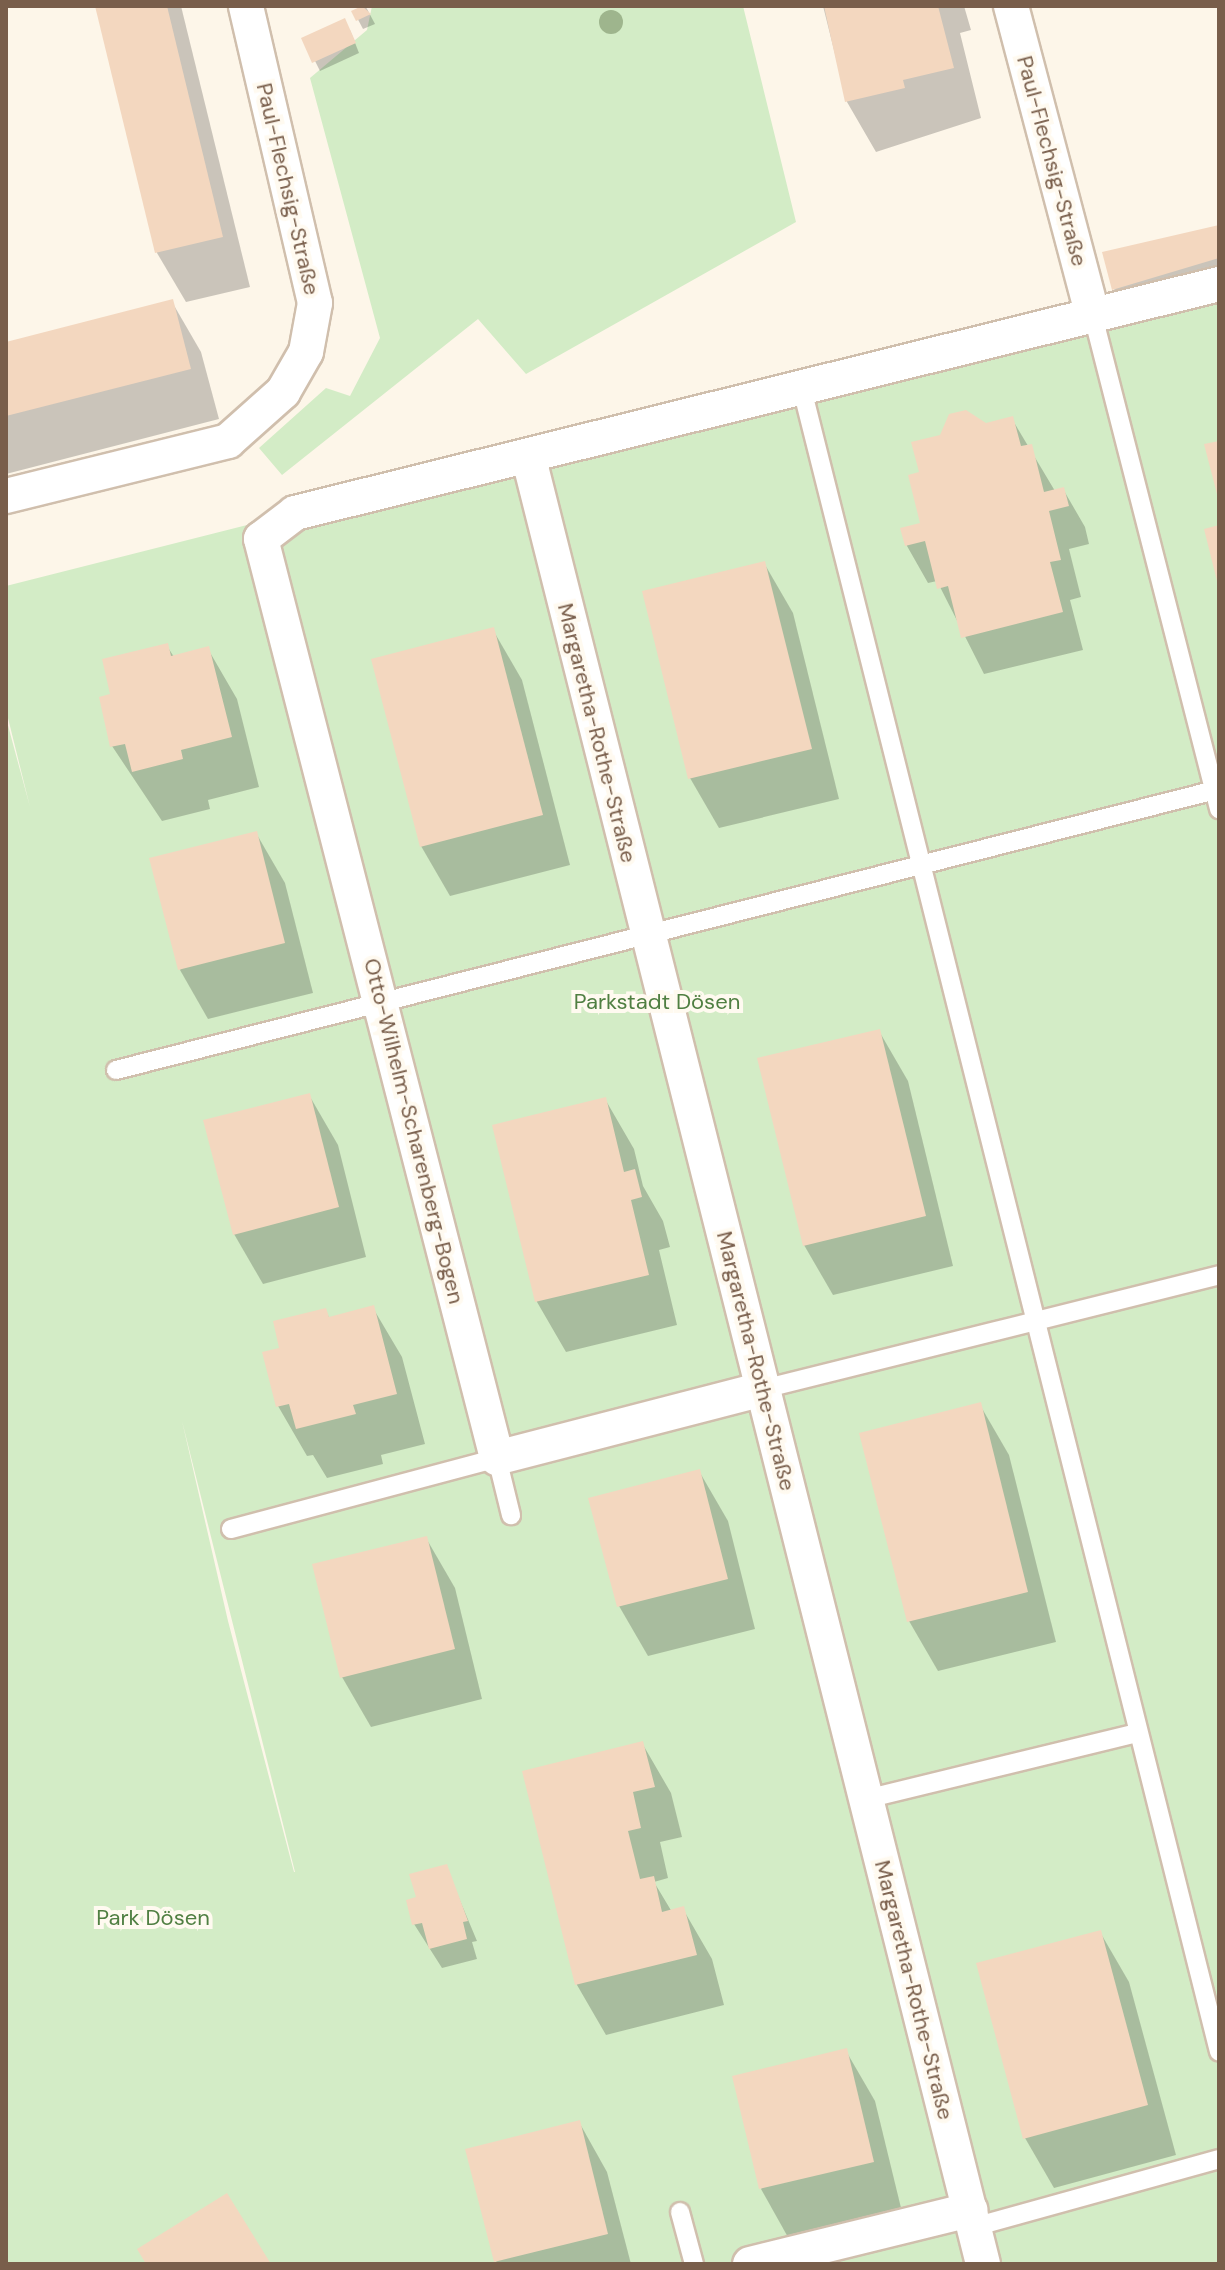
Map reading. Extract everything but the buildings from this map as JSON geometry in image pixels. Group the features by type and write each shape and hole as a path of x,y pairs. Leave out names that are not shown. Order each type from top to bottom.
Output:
{"street":[{"name":"Paul-Flechsig-Straße","path":"1011,6 1093,316"},
{"name":"Paul-Flechsig-Straße","path":"6,496 228,441 283,392 306,352 315,303 253,9"},
{"path":"529,459 1219,284"},
{"name":"Otto-Wilhelm-Scharenberg-Bogen","path":"497,1458 261,539 295,513 529,459"},
{"name":"Margaretha-Rothe-Straße","path":"529,459 983,2264"},
{"path":"497,1458 763,1389"},
{"path":"750,2264 972,2218"}],"lane":[{"path":"116,1070 920,865 1218,796 1093,316"},
{"path":"802,389 1219,2052"},
{"path":"763,1389 1219,1275"},
{"path":"231,1529 497,1458 511,1515"},
{"path":"866,1799 1137,1733"},
{"path":"972,2218 1219,2159"},
{"path":"680,2212 694,2264"}],"green space":[{"path":"372,6 743,6 796,222 526,374 478,319 282,475 259,448 326,388 350,396 380,338 310,78 367,30"},
{"name":"Parkstadt Dösen","path":"1219,279 1219,2264 6,2264 6,718 30,807 6,710 6,586","holes":["182,1421 295,1872 228,1621"]}],"park label":[{"name":"Park Dösen","path":"153,1918"}]}
